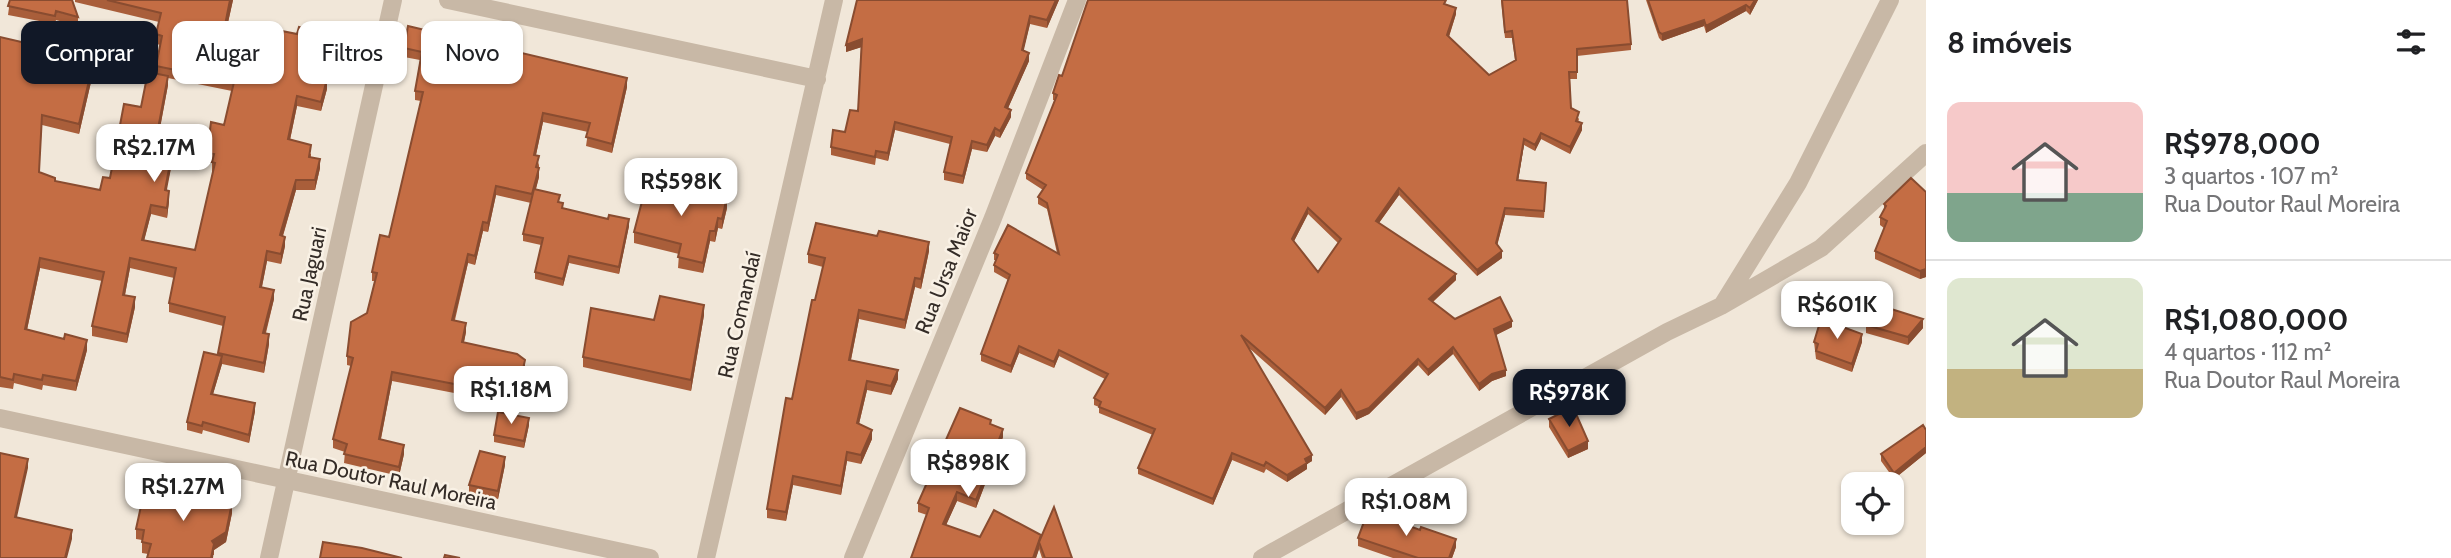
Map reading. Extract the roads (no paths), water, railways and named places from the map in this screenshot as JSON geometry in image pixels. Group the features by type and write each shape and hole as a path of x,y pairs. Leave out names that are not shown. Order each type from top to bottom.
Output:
{"street":[{"name":"Rua Jaguari","path":"269,558 393,0"},
{"path":"448,0 817,79"},
{"name":"Rua Comandaí","path":"706,558 834,0"},
{"name":"Rua Ursa Maior","path":"853,558 998,205 1077,0"},
{"path":"1721,306 1798,183 1889,0"},
{"path":"1262,558 1667,332 1721,306 1821,248 1926,153"},
{"name":"Rua Doutor Raul Moreira","path":"0,418 650,558"}]}
